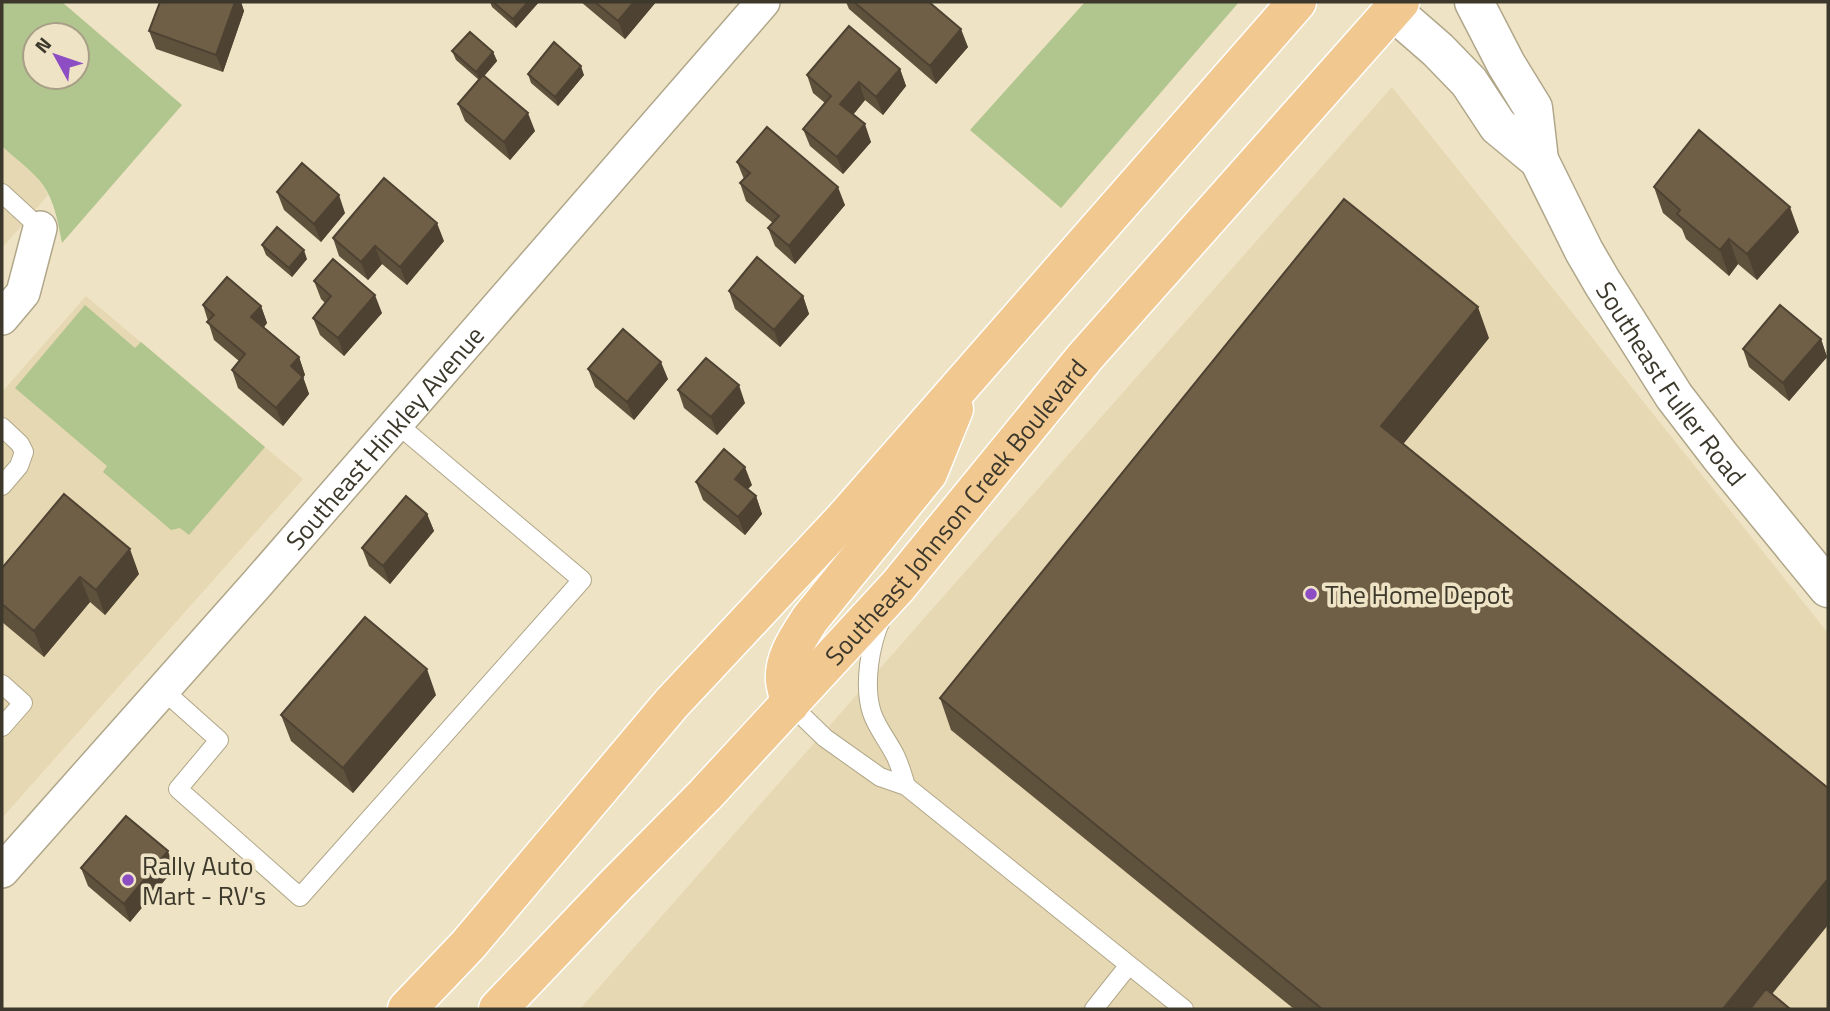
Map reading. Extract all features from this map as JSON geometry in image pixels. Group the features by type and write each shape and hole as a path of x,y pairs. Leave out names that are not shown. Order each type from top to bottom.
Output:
{"main road":[{"path":"407,1009 468,945 671,704 843,520 1297,2"},
{"name":"Southeast Johnson Creek Boulevard","path":"498,1009 790,704 898,586 1085,357 1396,6"},
{"path":"790,704 785,681 787,660 799,635 929,473 963,385"}],"street":[{"name":"Southeast Hinkley Avenue","path":"2,871 763,2"},
{"name":"Southeast Fuller Road","path":"1474,2 1506,64 1533,108 1539,160 1584,251 1674,396 1720,456 1826,582"},
{"name":"Southeast Fuller Road","path":"1396,6 1468,82 1498,126 1539,160"},
{"path":"2,317 23,293 40,229"}],"lane":[{"path":"2,193 40,229"},
{"path":"163,690 219,740 178,789 300,897 583,580 396,423"},
{"path":"2,427 20,444 24,452 19,466 2,486"},
{"path":"898,586 875,632 868,678 871,711 897,758 906,786"},
{"path":"2,684 23,703 2,727"},
{"path":"790,704 825,738 880,777 906,786 1184,1009"},
{"path":"1094,1009 1129,965"}],"shaded area":[{"path":"1392,87 1828,633 1828,1009 580,1009"},
{"path":"2,146 35,176 48,195 2,248"},
{"path":"86,296 303,479 2,818 2,392"}],"green space":[{"path":"2,2 62,2 84,21 21,21 21,91 91,91 91,27 182,105 62,243 50,198 34,174 2,146"},
{"path":"1085,2 1239,2 1061,208 970,130"},
{"path":"85,305 135,348 141,342 265,447 189,535 180,528 171,530 103,472 107,466 15,388"}],"building":[{"path":"160,2 235,2 216,55 149,31"},
{"path":"493,2 528,2 513,19"},
{"path":"595,2 634,2 618,21"},
{"path":"854,2 929,2 961,29 930,66"},
{"path":"849,26 900,69 876,97 859,82 840,104 865,124 837,157 803,129 831,96 807,75"},
{"path":"470,32 493,52 476,72 452,51"},
{"path":"554,42 581,66 555,97 528,74"},
{"path":"483,75 528,113 504,142 458,104"},
{"path":"767,127 838,187 789,246 768,228 779,216 740,183 750,173 737,162"},
{"path":"1699,130 1790,207 1747,254 1729,239 1720,250 1677,214 1680,210 1654,187"},
{"path":"302,163 339,195 314,224 277,192"},
{"path":"384,178 437,223 400,267 375,246 361,262 333,238"},
{"name":"The Home Depot","path":"1344,199 1478,307 1381,426 1828,788 1828,879 1723,1009 1322,1009 940,698"},
{"path":"277,227 304,250 289,268 262,245"},
{"path":"757,257 803,296 774,330 729,291"},
{"path":"333,259 375,295 338,338 313,318 331,296 314,281"},
{"path":"227,277 261,306 251,317 299,357 291,366 303,377 276,408 232,370 245,354 207,322 214,315 203,305"},
{"path":"1780,305 1821,339 1783,383 1743,349"},
{"path":"623,329 661,362 627,402 588,369"},
{"path":"706,358 739,385 711,417 678,390"},
{"path":"724,449 745,467 735,479 756,496 738,517 696,482"},
{"path":"64,494 130,549 96,590 80,577 34,631 2,604 2,568"},
{"path":"406,496 427,514 383,566 362,548"},
{"path":"365,617 427,669 343,768 281,715"},
{"path":"126,816 168,851 124,904 81,868"},
{"path":"1766,989 1789,1008 1750,1009"}],"place":[{"name":"The Home Depot","path":"1311,594"},
{"name":"Rally Auto Mart - RV's","path":"128,880"}]}
